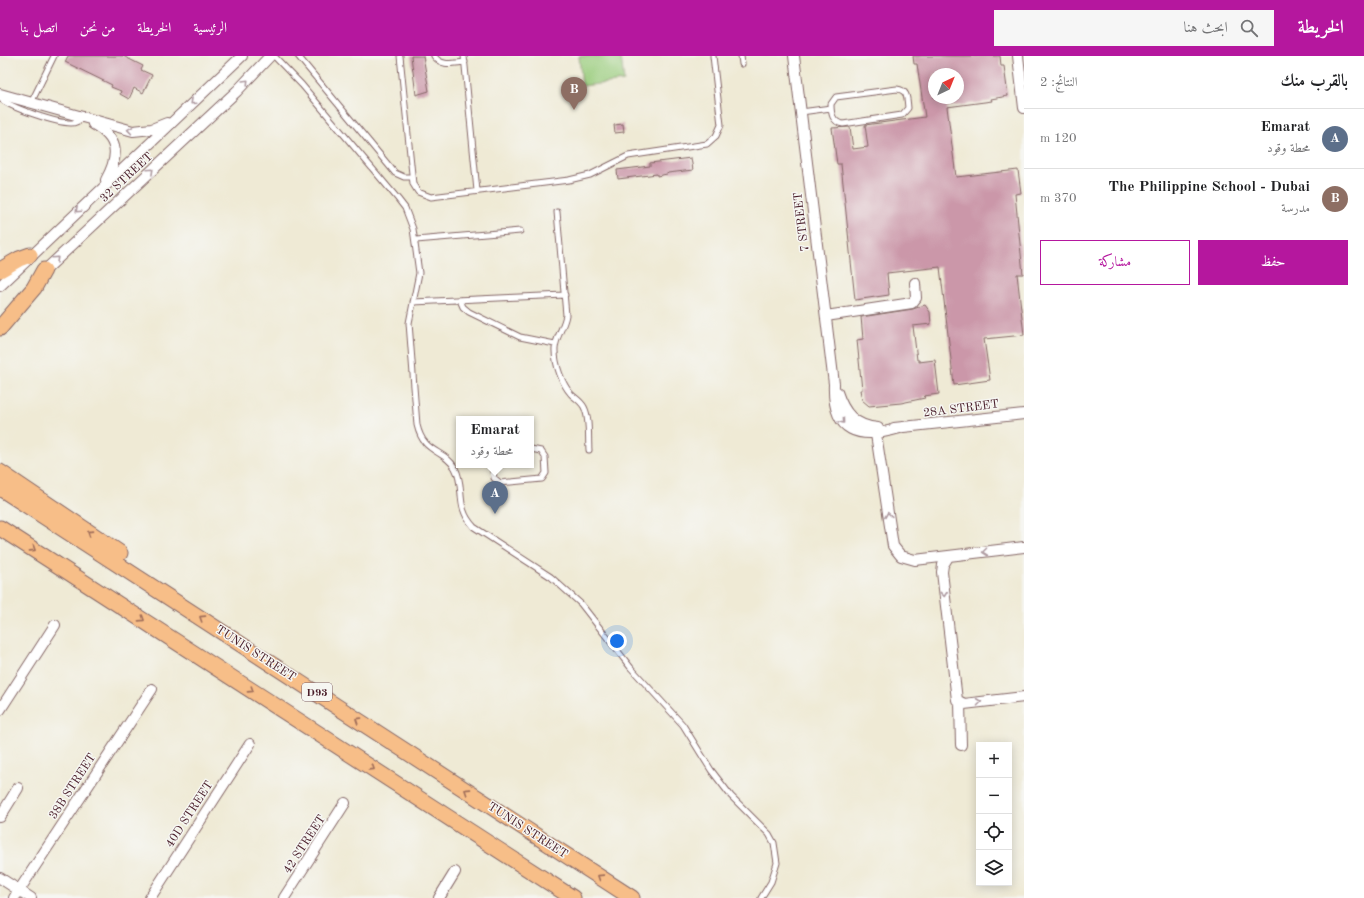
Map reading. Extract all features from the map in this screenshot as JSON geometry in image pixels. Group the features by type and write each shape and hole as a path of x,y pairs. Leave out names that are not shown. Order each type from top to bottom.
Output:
{"main road":[{"path":"0,270 19,259 30,255"},
{"path":"0,328 27,296 44,270"},
{"path":"0,472 14,483 123,555 151,579 164,593"},
{"name":"TUNIS STREET","path":"0,488 632,898"},
{"path":"0,528 573,898"}],"street":[{"name":"32 STREET","path":"0,286 30,255 242,56"},
{"name":"32 STREET","path":"0,318 44,270 237,91 270,56"},
{"name":"7 STREET","path":"794,56 834,384"},
{"path":"1018,56 1024,108"},
{"path":"2,100 31,103 123,129 143,131 161,126 179,116"},
{"path":"82,118 104,131 114,146 114,163 102,188"},
{"path":"826,316 912,304 916,298 915,283"},
{"name":"28A STREET","path":"834,384 834,405 842,422 856,432 876,434 900,428"},
{"name":"28A STREET","path":"834,384 845,411 858,424 877,428 900,428 1024,414"},
{"path":"876,434 894,549 901,556 910,560 948,557 1024,547"},
{"path":"948,557 942,572 955,694 960,702 961,745"},
{"path":"0,710 55,625"},
{"name":"38B STREET","path":"16,894 152,689"},
{"path":"960,702 964,704 1024,697"},
{"name":"40D STREET","path":"150,898 250,744"},
{"path":"0,817 18,788"},
{"name":"42 STREET","path":"284,898 345,804"},
{"path":"438,898 455,872"},
{"path":"0,878 16,894 31,898"}],"lane":[{"path":"31,103 54,56"},
{"path":"274,56 302,85 398,199 410,218 416,240 419,273 409,323 418,432 426,445 452,464 457,474 462,509 469,521 480,531 551,577 581,604 631,668 683,725 714,774 731,796 769,834 774,843 777,863 771,882 761,898"},
{"path":"298,56 395,173 404,177 412,177"},
{"path":"400,56 412,177 415,188 426,197 590,176 628,156 707,144 716,136 721,125 713,56"},
{"path":"434,56 437,60 445,64 465,62"},
{"path":"464,56 477,191"},
{"path":"741,56 742,64"},
{"path":"897,89 902,90 907,94 908,108 902,115 843,124 834,119 831,108 833,99 840,96 897,89"},
{"path":"0,98 17,108 69,123 78,121 82,118"},
{"path":"801,112 831,108"},
{"path":"557,212 565,295 565,320 555,344 555,357 566,386 572,395 581,402 586,411 590,450"},
{"path":"416,240 520,231"},
{"path":"413,302 565,295"},
{"path":"460,300 463,307 468,312 516,335 555,344"},
{"path":"492,468 494,478 500,483 542,479 546,473 545,457 541,451 534,450"}],"green space":[{"path":"579,56 621,56 624,81 582,86"}],"building":[{"path":"68,56 123,56 143,66 141,70 152,75 143,93 134,88 129,99 120,94 121,91 111,87 112,85 65,62"},
{"path":"411,56 423,56 429,91 416,95"},
{"path":"913,56 1000,56 1001,66 1004,66 1008,96 991,99 992,101 947,107 956,177 1018,170 1021,193 1015,194 1023,274 1017,274 1024,335 984,339 990,380 954,385 940,267 887,273 889,295 855,300 841,164 837,164 832,128 850,127 853,149 868,147 865,125 925,117 917,64 914,64"},
{"path":"623,124 624,132 615,133 614,125"},
{"path":"691,158 693,170 657,176 657,174 618,179 617,170 650,166 650,163"},
{"path":"925,305 930,312 931,324 913,326 917,360 919,360 919,362 935,360 939,394 924,396 925,398 901,403 869,406 862,400 860,390 862,390 857,340 863,339 861,317 913,309"}],"place":[{"name":"The Philippine School - Dubai","path":"574,110"},
{"name":"Emarat","path":"495,514"}]}
